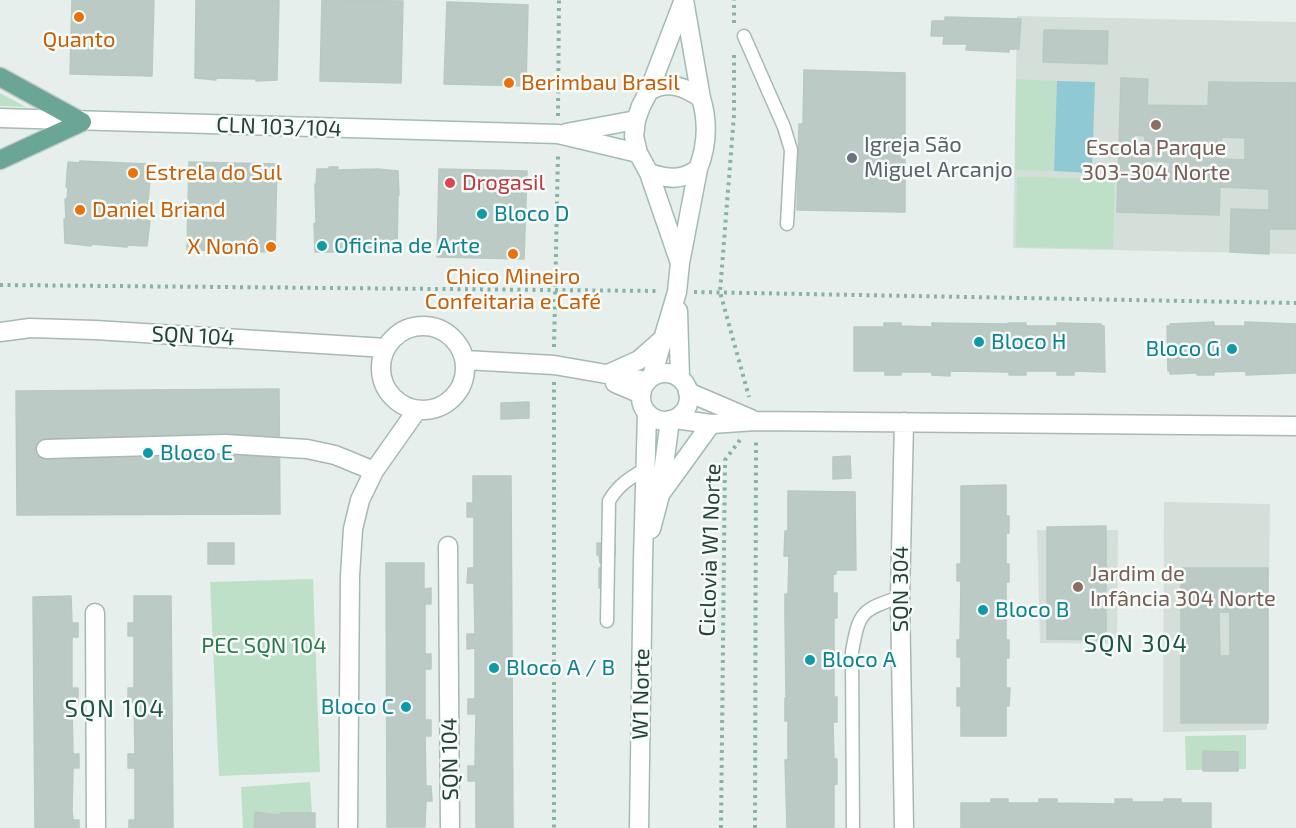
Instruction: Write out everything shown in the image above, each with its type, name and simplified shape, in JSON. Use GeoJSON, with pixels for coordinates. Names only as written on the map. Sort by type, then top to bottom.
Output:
{"type":"FeatureCollection","features":[{"type":"Feature","properties":{"kind":"main road"},"geometry":{"type":"LineString","coordinates":[[0,77],[82,122]]}},
{"type":"Feature","properties":{"kind":"main road"},"geometry":{"type":"LineString","coordinates":[[0,160],[82,122]]}},
{"type":"Feature","properties":{"kind":"street"},"geometry":{"type":"LineString","coordinates":[[680,263],[649,173],[638,153],[634,136],[640,106],[649,91],[684,0]]}},
{"type":"Feature","properties":{"kind":"street"},"geometry":{"type":"LineString","coordinates":[[684,0],[706,122],[702,158],[680,263],[677,292],[665,337],[641,401],[647,413],[659,420],[711,424],[756,421],[1296,426]]}},
{"type":"Feature","properties":{"kind":"street"},"geometry":{"type":"LineString","coordinates":[[649,91],[659,85],[668,85],[690,90],[700,98]]}},
{"type":"Feature","properties":{"kind":"street","name":"CLN 103/104"},"geometry":{"type":"LineString","coordinates":[[0,118],[558,134],[636,120]]}},
{"type":"Feature","properties":{"kind":"street","name":"CLN 103/104"},"geometry":{"type":"LineString","coordinates":[[558,134],[638,153]]}},
{"type":"Feature","properties":{"kind":"street"},"geometry":{"type":"LineString","coordinates":[[649,173],[670,179],[681,178],[698,169]]}},
{"type":"Feature","properties":{"kind":"street"},"geometry":{"type":"LineString","coordinates":[[672,420],[686,408],[677,292]]}},
{"type":"Feature","properties":{"kind":"street"},"geometry":{"type":"LineString","coordinates":[[419,327],[432,327],[445,332],[455,341],[465,360],[465,378],[460,390],[442,407],[429,410],[417,410],[404,406],[393,398],[381,374],[386,348],[394,338],[406,330],[419,327]]}},
{"type":"Feature","properties":{"kind":"street","name":"SQN 104"},"geometry":{"type":"LineString","coordinates":[[0,332],[30,328],[95,330],[386,348]]}},
{"type":"Feature","properties":{"kind":"street"},"geometry":{"type":"LineString","coordinates":[[608,374],[639,360],[665,337]]}},
{"type":"Feature","properties":{"kind":"street"},"geometry":{"type":"LineString","coordinates":[[465,360],[554,365],[608,374],[647,384]]}},
{"type":"Feature","properties":{"kind":"street"},"geometry":{"type":"LineString","coordinates":[[585,370],[647,384],[667,373],[684,385],[756,421]]}},
{"type":"Feature","properties":{"kind":"street"},"geometry":{"type":"LineString","coordinates":[[348,828],[350,576],[353,529],[360,500],[374,471],[417,410]]}},
{"type":"Feature","properties":{"kind":"street","name":"W1 Norte"},"geometry":{"type":"LineString","coordinates":[[639,828],[647,413]]}},
{"type":"Feature","properties":{"kind":"street","name":"W1 Norte"},"geometry":{"type":"LineString","coordinates":[[643,560],[660,495],[672,420]]}},
{"type":"Feature","properties":{"kind":"street","name":"SQN 304"},"geometry":{"type":"LineString","coordinates":[[903,422],[900,597],[904,828]]}},
{"type":"Feature","properties":{"kind":"street"},"geometry":{"type":"LineString","coordinates":[[660,495],[711,424]]}},
{"type":"Feature","properties":{"kind":"street"},"geometry":{"type":"LineString","coordinates":[[46,449],[225,444],[307,449],[335,455],[374,471]]}},
{"type":"Feature","properties":{"kind":"street","name":"SQN 104"},"geometry":{"type":"LineString","coordinates":[[448,546],[450,828]]}},
{"type":"Feature","properties":{"kind":"street"},"geometry":{"type":"LineString","coordinates":[[95,613],[96,828]]}},
{"type":"Feature","properties":{"kind":"lane"},"geometry":{"type":"LineString","coordinates":[[744,36],[784,127],[791,150],[787,224]]}},
{"type":"Feature","properties":{"kind":"lane"},"geometry":{"type":"LineString","coordinates":[[607,621],[609,501],[623,483],[645,469]]}},
{"type":"Feature","properties":{"kind":"lane"},"geometry":{"type":"LineString","coordinates":[[853,828],[852,652],[855,631],[861,617],[871,607],[900,597]]}},
{"type":"Feature","properties":{"kind":"path"},"geometry":{"type":"LineString","coordinates":[[554,828],[554,365],[559,0]]}},
{"type":"Feature","properties":{"kind":"path"},"geometry":{"type":"LineString","coordinates":[[734,0],[734,24]]}},
{"type":"Feature","properties":{"kind":"path"},"geometry":{"type":"LineString","coordinates":[[734,47],[734,115],[720,292],[756,421],[755,828]]}},
{"type":"Feature","properties":{"kind":"path"},"geometry":{"type":"LineString","coordinates":[[0,285],[720,292],[1296,303]]}},
{"type":"Feature","properties":{"kind":"path","name":"Ciclovia W1 Norte"},"geometry":{"type":"LineString","coordinates":[[721,828],[725,460],[756,421]]}},
{"type":"Feature","properties":{"kind":"shaded area","name":"Escola Parque 303-304 Norte"},"geometry":{"type":"Polygon","coordinates":[[[1017,16],[1296,22],[1296,254],[1013,248],[1017,16]]]}},
{"type":"Feature","properties":{"kind":"shaded area"},"geometry":{"type":"Polygon","coordinates":[[[1164,502],[1270,504],[1267,730],[1163,732],[1164,502]]]}},
{"type":"Feature","properties":{"kind":"shaded area","name":"Jardim de Infância 304 Norte"},"geometry":{"type":"Polygon","coordinates":[[[1037,530],[1118,530],[1117,644],[1040,643],[1037,530]]]}},
{"type":"Feature","properties":{"kind":"green space"},"geometry":{"type":"Polygon","coordinates":[[[1016,79],[1057,81],[1054,171],[1015,170],[1016,79]]]}},
{"type":"Feature","properties":{"kind":"green space"},"geometry":{"type":"Polygon","coordinates":[[[0,93],[26,107],[0,106],[0,93]]]}},
{"type":"Feature","properties":{"kind":"green space"},"geometry":{"type":"Polygon","coordinates":[[[1017,177],[1115,178],[1113,249],[1016,247],[1017,177]]]}},
{"type":"Feature","properties":{"kind":"green space","name":"PEC SQN 104"},"geometry":{"type":"Polygon","coordinates":[[[313,579],[320,772],[219,776],[210,582],[313,579]]]}},
{"type":"Feature","properties":{"kind":"green space"},"geometry":{"type":"Polygon","coordinates":[[[1246,735],[1246,769],[1186,770],[1185,736],[1246,735]]]}},
{"type":"Feature","properties":{"kind":"green space"},"geometry":{"type":"Polygon","coordinates":[[[310,782],[313,828],[243,828],[241,787],[310,782]]]}},
{"type":"Feature","properties":{"kind":"water"},"geometry":{"type":"Polygon","coordinates":[[[1057,81],[1095,82],[1092,173],[1054,171],[1057,81]]]}},
{"type":"Feature","properties":{"kind":"building"},"geometry":{"type":"Polygon","coordinates":[[[72,0],[154,0],[152,76],[70,74],[72,0]]]}},
{"type":"Feature","properties":{"kind":"building"},"geometry":{"type":"Polygon","coordinates":[[[196,0],[279,0],[277,80],[195,78],[196,0]]]}},
{"type":"Feature","properties":{"kind":"building"},"geometry":{"type":"Polygon","coordinates":[[[322,0],[403,1],[401,83],[320,81],[322,0]]]}},
{"type":"Feature","properties":{"kind":"building"},"geometry":{"type":"Polygon","coordinates":[[[447,2],[528,5],[526,86],[444,84],[447,2]]]}},
{"type":"Feature","properties":{"kind":"building"},"geometry":{"type":"Polygon","coordinates":[[[945,17],[1021,19],[1019,49],[1009,49],[1009,52],[966,50],[967,44],[943,44],[944,36],[931,36],[932,21],[945,21],[945,17]]]}},
{"type":"Feature","properties":{"kind":"building"},"geometry":{"type":"Polygon","coordinates":[[[1044,30],[1108,31],[1107,64],[1043,62],[1044,30]]]}},
{"type":"Feature","properties":{"kind":"building","name":"Igreja São Miguel Arcanjo"},"geometry":{"type":"Polygon","coordinates":[[[804,70],[905,73],[905,212],[797,210],[799,124],[803,124],[804,70]]]}},
{"type":"Feature","properties":{"kind":"building"},"geometry":{"type":"Polygon","coordinates":[[[1121,78],[1148,79],[1147,105],[1208,106],[1209,82],[1296,83],[1296,229],[1269,229],[1269,254],[1230,252],[1231,209],[1269,210],[1269,189],[1220,187],[1219,215],[1117,212],[1121,78]],[[1134,135],[1133,156],[1144,156],[1145,136],[1134,135]],[[1222,137],[1221,159],[1245,160],[1245,138],[1222,137]],[[1145,161],[1145,170],[1169,171],[1170,162],[1145,161]]]}},
{"type":"Feature","properties":{"kind":"building"},"geometry":{"type":"Polygon","coordinates":[[[80,161],[149,164],[148,201],[150,201],[150,210],[148,210],[147,221],[150,221],[147,246],[91,244],[91,246],[65,243],[64,219],[66,219],[68,162],[79,163],[80,161]]]}},
{"type":"Feature","properties":{"kind":"building"},"geometry":{"type":"Polygon","coordinates":[[[189,162],[277,164],[275,252],[187,250],[189,162]]]}},
{"type":"Feature","properties":{"kind":"building"},"geometry":{"type":"Polygon","coordinates":[[[329,167],[338,167],[337,170],[398,171],[397,252],[315,252],[317,169],[329,169],[329,167]]]}},
{"type":"Feature","properties":{"kind":"building","name":"Bloco D"},"geometry":{"type":"Polygon","coordinates":[[[439,169],[527,171],[524,259],[437,257],[439,169]]]}},
{"type":"Feature","properties":{"kind":"building","name":"Bloco G"},"geometry":{"type":"Polygon","coordinates":[[[1214,322],[1214,326],[1245,326],[1245,322],[1296,324],[1296,373],[1246,375],[1246,371],[1197,375],[1197,371],[1196,373],[1170,374],[1168,371],[1167,326],[1214,322]]]}},
{"type":"Feature","properties":{"kind":"building","name":"Bloco H"},"geometry":{"type":"Polygon","coordinates":[[[884,323],[932,327],[932,323],[1007,324],[1008,326],[1008,323],[1026,323],[1026,326],[1057,326],[1057,323],[1101,324],[1104,326],[1105,372],[1074,371],[1074,375],[1057,375],[1057,371],[1026,371],[1026,375],[1009,375],[1009,372],[950,371],[950,376],[932,375],[932,372],[901,372],[901,375],[885,375],[885,371],[854,371],[854,327],[884,327],[884,323]]]}},
{"type":"Feature","properties":{"kind":"building","name":"Bloco E"},"geometry":{"type":"Polygon","coordinates":[[[279,389],[280,514],[17,515],[16,391],[279,389]]]}},
{"type":"Feature","properties":{"kind":"building"},"geometry":{"type":"Polygon","coordinates":[[[529,402],[529,418],[501,419],[501,403],[529,402]]]}},
{"type":"Feature","properties":{"kind":"building"},"geometry":{"type":"Polygon","coordinates":[[[850,456],[851,478],[833,479],[833,457],[850,456]]]}},
{"type":"Feature","properties":{"kind":"building","name":"Bloco A / B"},"geometry":{"type":"Polygon","coordinates":[[[473,476],[511,476],[513,828],[476,828],[476,781],[468,781],[468,766],[475,766],[476,714],[468,714],[468,699],[475,699],[475,648],[467,649],[467,634],[475,634],[474,583],[467,583],[468,568],[474,568],[474,517],[467,517],[467,503],[473,503],[473,476]]]}},
{"type":"Feature","properties":{"kind":"building","name":"Bloco B"},"geometry":{"type":"Polygon","coordinates":[[[1006,485],[1006,516],[1009,516],[1009,533],[1006,533],[1006,564],[1009,564],[1009,582],[1006,582],[1006,640],[1009,640],[1009,658],[1006,658],[1006,688],[1010,688],[1009,706],[1006,706],[1006,736],[961,736],[961,706],[957,706],[957,688],[961,688],[961,657],[957,657],[957,640],[960,640],[961,581],[957,581],[957,564],[961,564],[961,486],[1006,485]]]}},
{"type":"Feature","properties":{"kind":"building","name":"Bloco A"},"geometry":{"type":"Polygon","coordinates":[[[788,491],[855,492],[856,570],[836,570],[836,574],[833,574],[833,593],[837,593],[837,618],[834,618],[834,697],[837,697],[837,722],[833,722],[837,784],[834,784],[834,828],[787,828],[785,760],[788,760],[788,721],[785,721],[785,698],[789,697],[786,696],[785,594],[788,594],[789,556],[784,556],[785,531],[788,531],[788,491]]]}},
{"type":"Feature","properties":{"kind":"building","name":"Jardim de Infância 304 Norte"},"geometry":{"type":"Polygon","coordinates":[[[1106,526],[1106,640],[1047,639],[1047,527],[1106,526]]]}},
{"type":"Feature","properties":{"kind":"building"},"geometry":{"type":"Polygon","coordinates":[[[208,543],[234,543],[234,564],[208,564],[208,543]]]}},
{"type":"Feature","properties":{"kind":"building"},"geometry":{"type":"Polygon","coordinates":[[[597,543],[615,544],[615,555],[612,555],[612,588],[599,588],[599,568],[604,568],[604,563],[600,563],[599,555],[597,555],[597,543]]]}},
{"type":"Feature","properties":{"kind":"building","name":"Bloco C"},"geometry":{"type":"Polygon","coordinates":[[[386,563],[424,563],[424,589],[431,588],[431,604],[425,604],[425,654],[431,654],[431,669],[425,669],[425,720],[431,720],[431,736],[425,736],[426,786],[431,786],[432,801],[426,801],[425,827],[387,827],[386,563]]]}},
{"type":"Feature","properties":{"kind":"building"},"geometry":{"type":"Polygon","coordinates":[[[1181,568],[1268,568],[1268,723],[1181,723],[1181,568]],[[1219,612],[1220,656],[1230,656],[1230,612],[1219,612]]]}},
{"type":"Feature","properties":{"kind":"building"},"geometry":{"type":"Polygon","coordinates":[[[71,596],[72,623],[78,623],[78,637],[72,637],[72,688],[78,688],[78,703],[72,703],[73,754],[79,754],[79,768],[73,768],[72,810],[73,820],[79,820],[79,828],[35,828],[33,597],[71,596]]]}},
{"type":"Feature","properties":{"kind":"building"},"geometry":{"type":"Polygon","coordinates":[[[134,596],[171,596],[173,828],[129,828],[129,820],[135,820],[135,768],[128,768],[128,754],[135,754],[134,702],[128,702],[128,688],[134,688],[134,636],[128,636],[128,623],[134,623],[134,596]]]}},
{"type":"Feature","properties":{"kind":"building"},"geometry":{"type":"Polygon","coordinates":[[[1203,751],[1238,752],[1238,771],[1203,771],[1203,751]]]}},
{"type":"Feature","properties":{"kind":"building"},"geometry":{"type":"Polygon","coordinates":[[[991,799],[1008,799],[1008,803],[1039,803],[1039,799],[1057,799],[1057,803],[1115,804],[1115,799],[1132,799],[1132,802],[1164,802],[1164,799],[1181,799],[1181,803],[1211,803],[1211,828],[961,828],[961,803],[991,803],[991,799]]]}},
{"type":"Feature","properties":{"kind":"building"},"geometry":{"type":"Polygon","coordinates":[[[255,812],[279,815],[281,813],[315,813],[315,828],[254,828],[255,812]]]}},
{"type":"Feature","properties":{"kind":"place","name":"Quanto"},"geometry":{"type":"Point","coordinates":[79,17]}},
{"type":"Feature","properties":{"kind":"place","name":"Berimbau Brasil"},"geometry":{"type":"Point","coordinates":[509,83]}},
{"type":"Feature","properties":{"kind":"place","name":"Escola Parque 303-304 Norte"},"geometry":{"type":"Point","coordinates":[1156,125]}},
{"type":"Feature","properties":{"kind":"place","name":"Igreja São Miguel Arcanjo"},"geometry":{"type":"Point","coordinates":[852,158]}},
{"type":"Feature","properties":{"kind":"place","name":"Estrela do Sul"},"geometry":{"type":"Point","coordinates":[133,173]}},
{"type":"Feature","properties":{"kind":"place","name":"Drogasil"},"geometry":{"type":"Point","coordinates":[450,183]}},
{"type":"Feature","properties":{"kind":"place","name":"Daniel Briand"},"geometry":{"type":"Point","coordinates":[80,210]}},
{"type":"Feature","properties":{"kind":"place","name":"Bloco D"},"geometry":{"type":"Point","coordinates":[482,214]}},
{"type":"Feature","properties":{"kind":"place","name":"Oficina de Arte"},"geometry":{"type":"Point","coordinates":[322,246]}},
{"type":"Feature","properties":{"kind":"place","name":"X Nonô"},"geometry":{"type":"Point","coordinates":[271,247]}},
{"type":"Feature","properties":{"kind":"place","name":"Chico Mineiro Confeitaria e Café"},"geometry":{"type":"Point","coordinates":[513,254]}},
{"type":"Feature","properties":{"kind":"place","name":"Bloco H"},"geometry":{"type":"Point","coordinates":[979,342]}},
{"type":"Feature","properties":{"kind":"place","name":"Bloco G"},"geometry":{"type":"Point","coordinates":[1232,349]}},
{"type":"Feature","properties":{"kind":"place","name":"Bloco E"},"geometry":{"type":"Point","coordinates":[148,453]}},
{"type":"Feature","properties":{"kind":"place","name":"Jardim de Infância 304 Norte"},"geometry":{"type":"Point","coordinates":[1078,587]}},
{"type":"Feature","properties":{"kind":"place","name":"Bloco B"},"geometry":{"type":"Point","coordinates":[983,610]}},
{"type":"Feature","properties":{"kind":"place","name":"Bloco A"},"geometry":{"type":"Point","coordinates":[810,660]}},
{"type":"Feature","properties":{"kind":"place","name":"Bloco A / B"},"geometry":{"type":"Point","coordinates":[494,668]}},
{"type":"Feature","properties":{"kind":"place","name":"Bloco C"},"geometry":{"type":"Point","coordinates":[406,707]}},
{"type":"Feature","properties":{"kind":"district","name":"SQN 304"},"geometry":{"type":"Point","coordinates":[1136,644]}},
{"type":"Feature","properties":{"kind":"district","name":"SQN 104"},"geometry":{"type":"Point","coordinates":[115,709]}}]}
